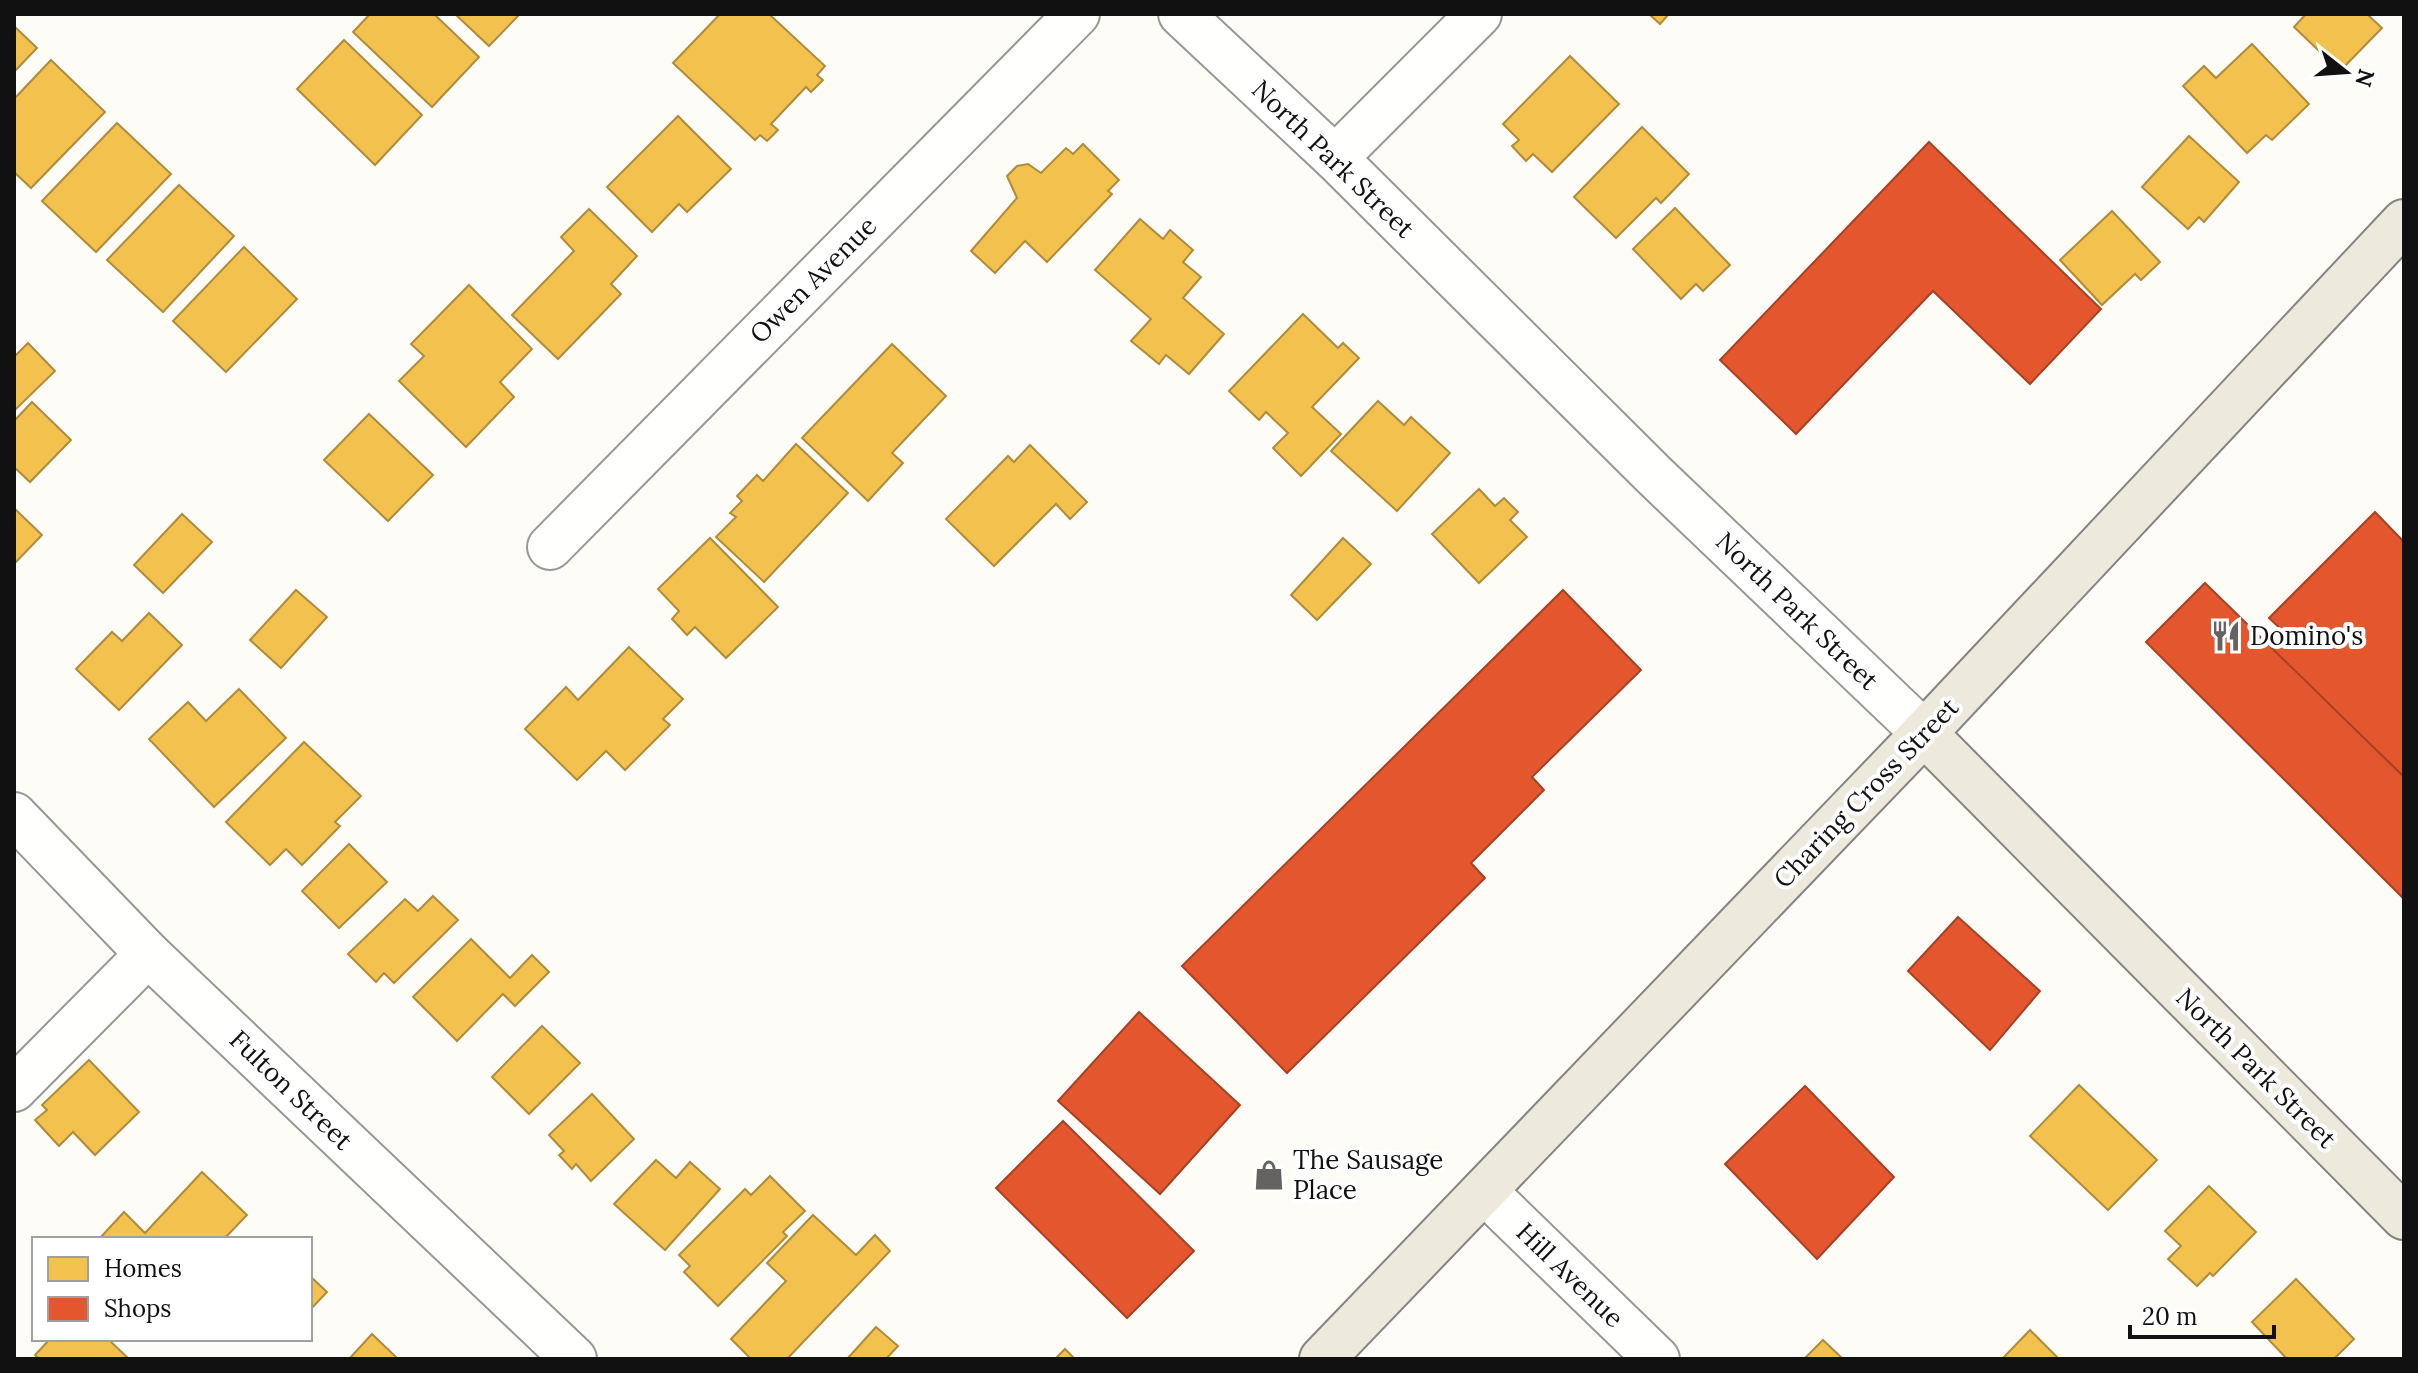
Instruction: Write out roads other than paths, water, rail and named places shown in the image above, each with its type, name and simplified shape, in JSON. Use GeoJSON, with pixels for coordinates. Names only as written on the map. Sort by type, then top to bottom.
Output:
{"type":"FeatureCollection","features":[{"type":"Feature","properties":{"kind":"main road","name":"Charing Cross Street"},"geometry":{"type":"LineString","coordinates":[[1322,1359],[1924,733],[2404,222]]}},
{"type":"Feature","properties":{"kind":"main road","name":"North Park Street"},"geometry":{"type":"LineString","coordinates":[[1924,733],[2404,1217]]}},
{"type":"Feature","properties":{"kind":"street","name":"Owen Avenue"},"geometry":{"type":"LineString","coordinates":[[550,547],[1077,14]]}},
{"type":"Feature","properties":{"kind":"street","name":"North Park Street"},"geometry":{"type":"LineString","coordinates":[[1181,14],[1335,158],[1655,476],[1924,733]]}},
{"type":"Feature","properties":{"kind":"street"},"geometry":{"type":"LineString","coordinates":[[1335,158],[1479,14]]}},
{"type":"Feature","properties":{"kind":"street","name":"Fulton Street"},"geometry":{"type":"LineString","coordinates":[[14,815],[148,954],[574,1359]]}},
{"type":"Feature","properties":{"kind":"street"},"geometry":{"type":"LineString","coordinates":[[14,1089],[148,954]]}},
{"type":"Feature","properties":{"kind":"street","name":"Hill Avenue"},"geometry":{"type":"LineString","coordinates":[[1484,1191],[1657,1359]]}},
{"type":"Feature","properties":{"kind":"place","name":"Domino's"},"geometry":{"type":"Point","coordinates":[2226,636]}},
{"type":"Feature","properties":{"kind":"place","name":"The Sausage Place"},"geometry":{"type":"Point","coordinates":[1269,1175]}}]}
